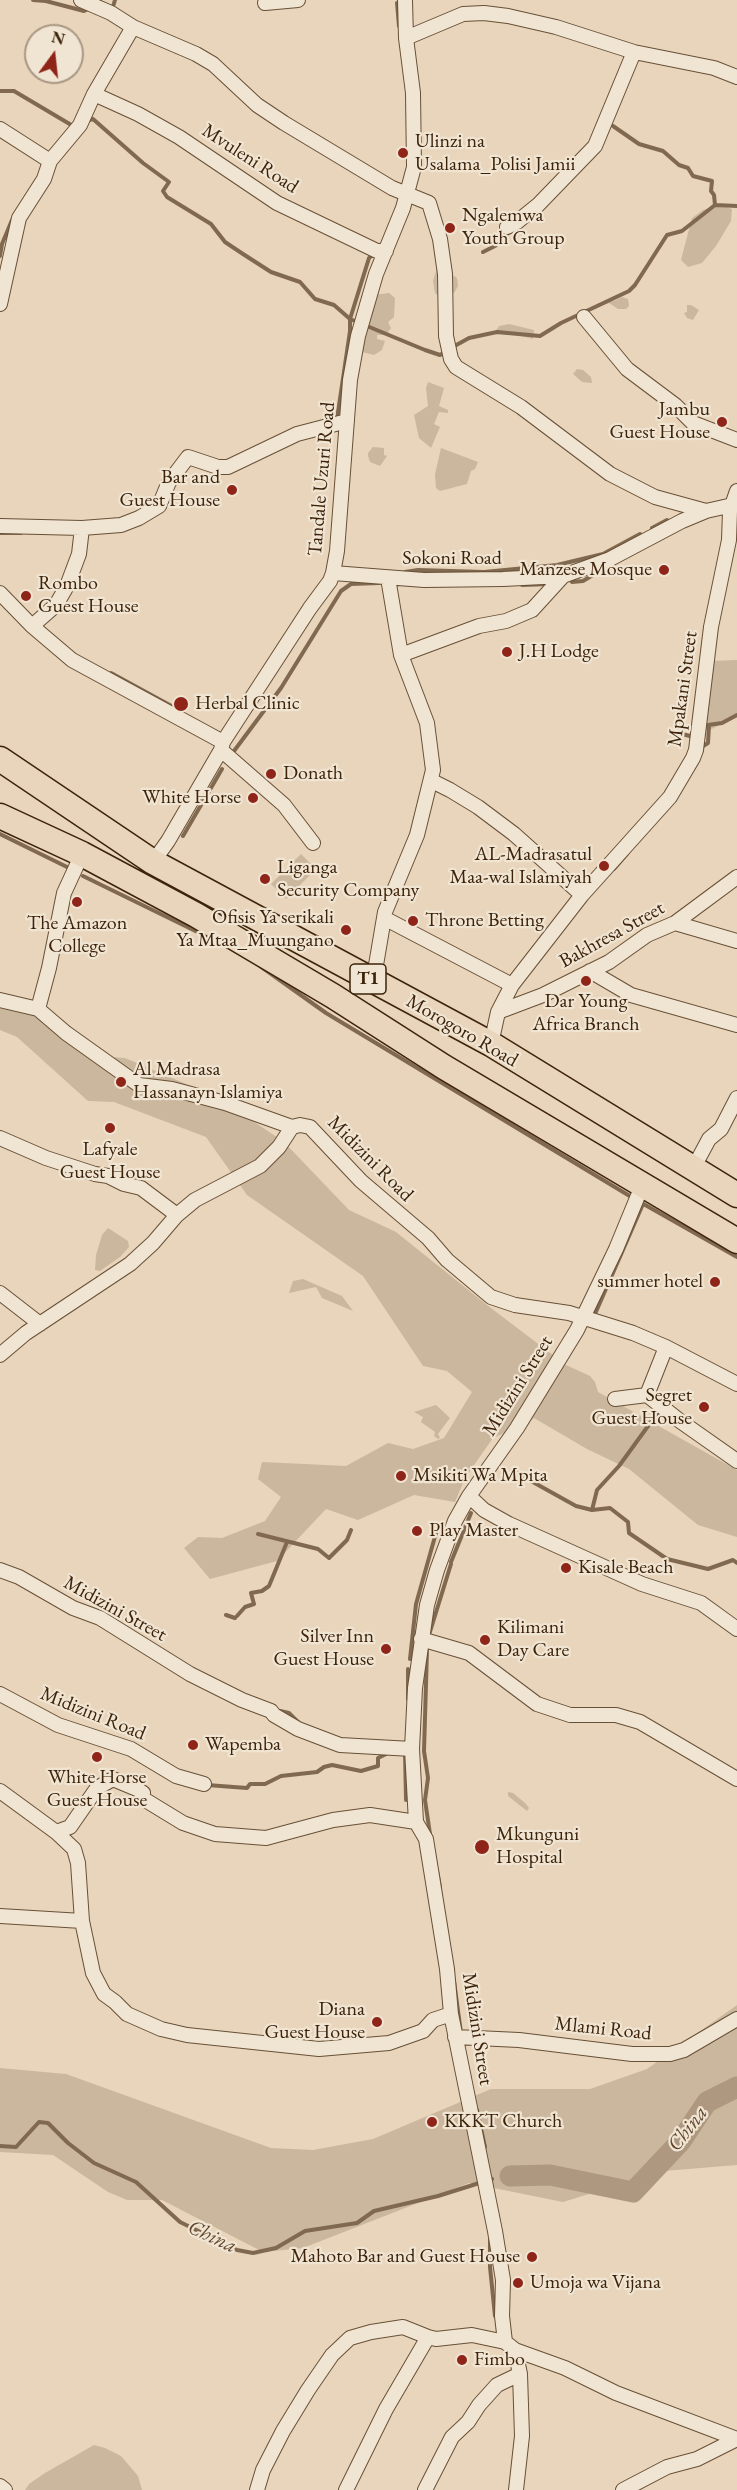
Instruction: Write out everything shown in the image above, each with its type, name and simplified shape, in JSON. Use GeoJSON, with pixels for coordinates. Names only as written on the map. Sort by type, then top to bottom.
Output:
{"type":"FeatureCollection","features":[{"type":"Feature","properties":{"kind":"highway","name":"Morogoro Road"},"geometry":{"type":"LineString","coordinates":[[0,759],[153,862],[491,1044],[510,1058],[737,1195]]}},
{"type":"Feature","properties":{"kind":"highway","name":"Morogoro Road"},"geometry":{"type":"LineString","coordinates":[[0,816],[82,854],[178,905],[284,966],[444,1066],[737,1241]]}},
{"type":"Feature","properties":{"kind":"street"},"geometry":{"type":"LineString","coordinates":[[81,0],[111,13],[133,27],[196,54],[213,64],[257,105],[284,123],[406,194],[426,201],[433,209],[441,239],[445,274],[447,345],[456,367],[520,407],[610,474],[655,497],[706,511]]}},
{"type":"Feature","properties":{"kind":"street"},"geometry":{"type":"LineString","coordinates":[[265,3],[298,0]]}},
{"type":"Feature","properties":{"kind":"street","name":"Tandale Uzuri Road"},"geometry":{"type":"LineString","coordinates":[[153,862],[168,841],[222,746],[333,573],[337,551],[347,421],[358,336],[364,312],[414,167],[413,93],[406,38],[405,0]]}},
{"type":"Feature","properties":{"kind":"street"},"geometry":{"type":"LineString","coordinates":[[406,38],[463,14],[484,13],[531,20],[634,52],[714,68],[737,77]]}},
{"type":"Feature","properties":{"kind":"street"},"geometry":{"type":"LineString","coordinates":[[0,304],[19,218],[44,179],[50,161],[80,125],[94,94],[133,27]]}},
{"type":"Feature","properties":{"kind":"street"},"geometry":{"type":"LineString","coordinates":[[507,227],[538,205],[595,146],[615,103],[634,52]]}},
{"type":"Feature","properties":{"kind":"street","name":"Mvuleni Road"},"geometry":{"type":"LineString","coordinates":[[94,94],[138,114],[179,137],[277,203],[377,251],[386,251]]}},
{"type":"Feature","properties":{"kind":"street"},"geometry":{"type":"LineString","coordinates":[[0,129],[50,161]]}},
{"type":"Feature","properties":{"kind":"street"},"geometry":{"type":"LineString","coordinates":[[584,317],[627,369],[675,405],[693,423],[737,440]]}},
{"type":"Feature","properties":{"kind":"street"},"geometry":{"type":"LineString","coordinates":[[0,526],[81,528],[121,525],[159,506],[169,482],[188,457],[218,467],[228,467],[297,434],[347,421]]}},
{"type":"Feature","properties":{"kind":"street","name":"Sokoni Road"},"geometry":{"type":"LineString","coordinates":[[333,573],[388,578],[503,579],[563,576],[610,559],[682,521],[736,500]]}},
{"type":"Feature","properties":{"kind":"street","name":"Mpakani Street"},"geometry":{"type":"LineString","coordinates":[[491,1044],[498,1012],[512,985],[582,895],[670,796],[687,771],[696,750],[711,627],[730,575],[730,511],[736,500]]}},
{"type":"Feature","properties":{"kind":"street"},"geometry":{"type":"LineString","coordinates":[[32,626],[56,605],[68,586],[79,554],[81,528]]}},
{"type":"Feature","properties":{"kind":"street"},"geometry":{"type":"LineString","coordinates":[[401,655],[479,626],[506,621],[532,610],[563,576]]}},
{"type":"Feature","properties":{"kind":"street"},"geometry":{"type":"LineString","coordinates":[[371,981],[384,918],[417,835],[432,781],[432,753],[427,723],[401,655],[388,578]]}},
{"type":"Feature","properties":{"kind":"street"},"geometry":{"type":"LineString","coordinates":[[0,593],[32,626],[72,660],[222,746],[284,805],[313,843]]}},
{"type":"Feature","properties":{"kind":"street"},"geometry":{"type":"LineString","coordinates":[[432,781],[478,807],[514,834],[582,895]]}},
{"type":"Feature","properties":{"kind":"street"},"geometry":{"type":"LineString","coordinates":[[0,1000],[38,1009],[64,893],[82,854]]}},
{"type":"Feature","properties":{"kind":"street","name":"Bakhresa Street"},"geometry":{"type":"LineString","coordinates":[[498,1012],[543,995],[609,962],[647,935],[675,923],[737,877]]}},
{"type":"Feature","properties":{"kind":"street"},"geometry":{"type":"LineString","coordinates":[[384,918],[512,985]]}},
{"type":"Feature","properties":{"kind":"street"},"geometry":{"type":"LineString","coordinates":[[675,923],[737,941]]}},
{"type":"Feature","properties":{"kind":"street"},"geometry":{"type":"LineString","coordinates":[[590,971],[631,996],[737,1025]]}},
{"type":"Feature","properties":{"kind":"street","name":"Midizini Road"},"geometry":{"type":"LineString","coordinates":[[38,1009],[66,1033],[139,1085],[172,1089],[225,1103],[292,1127],[300,1125],[310,1127],[361,1181],[428,1238],[447,1260],[483,1292],[497,1300],[583,1317],[666,1347],[737,1384]]}},
{"type":"Feature","properties":{"kind":"street"},"geometry":{"type":"LineString","coordinates":[[694,1167],[709,1139],[721,1129],[737,1098]]}},
{"type":"Feature","properties":{"kind":"street"},"geometry":{"type":"LineString","coordinates":[[0,1354],[40,1324],[130,1264],[153,1243],[177,1215],[210,1191],[260,1166],[279,1147],[292,1127]]}},
{"type":"Feature","properties":{"kind":"street"},"geometry":{"type":"LineString","coordinates":[[0,1138],[46,1158],[141,1188],[177,1215]]}},
{"type":"Feature","properties":{"kind":"street","name":"Midizini Street"},"geometry":{"type":"LineString","coordinates":[[516,2490],[522,2417],[520,2374],[510,2346],[500,2259],[482,2161],[455,2037],[447,1969],[426,1839],[416,1822],[412,1749],[420,1640],[437,1570],[455,1521],[517,1428],[583,1317],[616,1249],[642,1186]]}},
{"type":"Feature","properties":{"kind":"street"},"geometry":{"type":"LineString","coordinates":[[0,1293],[40,1324]]}},
{"type":"Feature","properties":{"kind":"street"},"geometry":{"type":"LineString","coordinates":[[647,1395],[666,1347]]}},
{"type":"Feature","properties":{"kind":"street"},"geometry":{"type":"LineString","coordinates":[[615,1399],[647,1395],[737,1461]]}},
{"type":"Feature","properties":{"kind":"street"},"geometry":{"type":"LineString","coordinates":[[470,1496],[484,1510],[509,1524],[642,1584],[701,1603],[737,1629]]}},
{"type":"Feature","properties":{"kind":"street","name":"Midizini Street"},"geometry":{"type":"LineString","coordinates":[[0,1570],[73,1608],[100,1618],[184,1671],[242,1700],[272,1711],[298,1729],[340,1745],[412,1749]]}},
{"type":"Feature","properties":{"kind":"street"},"geometry":{"type":"LineString","coordinates":[[420,1640],[469,1653],[537,1704],[570,1715],[616,1715],[640,1722],[694,1756],[729,1772],[737,1779]]}},
{"type":"Feature","properties":{"kind":"street","name":"Midizini Road"},"geometry":{"type":"LineString","coordinates":[[0,1694],[58,1725],[131,1749],[167,1772],[204,1784]]}},
{"type":"Feature","properties":{"kind":"street"},"geometry":{"type":"LineString","coordinates":[[56,1832],[70,1827],[97,1788],[113,1779],[137,1788],[143,1793],[142,1798],[183,1823],[215,1834],[266,1838],[333,1820],[370,1815],[416,1822]]}},
{"type":"Feature","properties":{"kind":"street"},"geometry":{"type":"LineString","coordinates":[[0,1791],[56,1832],[69,1844],[76,1855],[82,1921],[93,1973],[104,1994],[115,2001],[127,2014],[161,2029],[186,2034],[319,2049],[389,2043],[423,2031],[433,2020],[451,2014]]}},
{"type":"Feature","properties":{"kind":"street"},"geometry":{"type":"LineString","coordinates":[[0,1916],[82,1921]]}},
{"type":"Feature","properties":{"kind":"street","name":"Mlami Road"},"geometry":{"type":"LineString","coordinates":[[455,2037],[529,2041],[632,2054],[670,2054],[684,2050],[737,2019]]}},
{"type":"Feature","properties":{"kind":"street"},"geometry":{"type":"LineString","coordinates":[[257,2490],[263,2470],[283,2431],[332,2355],[350,2338],[370,2332],[403,2327],[436,2339],[472,2335],[510,2346],[565,2368],[616,2393],[737,2439]]}},
{"type":"Feature","properties":{"kind":"street"},"geometry":{"type":"LineString","coordinates":[[346,2490],[386,2409],[428,2337]]}},
{"type":"Feature","properties":{"kind":"street"},"geometry":{"type":"LineString","coordinates":[[425,2490],[452,2437],[468,2422],[479,2405],[497,2385],[520,2374]]}},
{"type":"Feature","properties":{"kind":"street"},"geometry":{"type":"LineString","coordinates":[[623,2490],[667,2467],[697,2459],[737,2439]]}},
{"type":"Feature","properties":{"kind":"street"},"geometry":{"type":"LineString","coordinates":[[651,2476],[651,2490]]}},
{"type":"Feature","properties":{"kind":"street"},"geometry":{"type":"LineString","coordinates":[[0,2486],[6,2490]]}},
{"type":"Feature","properties":{"kind":"shaded area"},"geometry":{"type":"Polygon","coordinates":[[[720,205],[732,209],[731,221],[716,246],[702,263],[688,267],[681,260],[692,218],[703,210],[720,205]]]}},
{"type":"Feature","properties":{"kind":"shaded area"},"geometry":{"type":"Polygon","coordinates":[[[437,268],[457,278],[458,286],[454,293],[442,298],[435,293],[433,281],[437,268]]]}},
{"type":"Feature","properties":{"kind":"shaded area"},"geometry":{"type":"Polygon","coordinates":[[[389,293],[395,298],[394,317],[388,322],[391,328],[386,335],[377,335],[377,339],[385,341],[382,350],[374,355],[362,352],[360,341],[366,334],[367,296],[389,293]]]}},
{"type":"Feature","properties":{"kind":"shaded area"},"geometry":{"type":"Polygon","coordinates":[[[622,297],[628,299],[629,306],[626,309],[618,309],[609,303],[598,307],[605,301],[614,301],[622,297]]]}},
{"type":"Feature","properties":{"kind":"shaded area"},"geometry":{"type":"Polygon","coordinates":[[[687,305],[699,310],[693,320],[687,318],[684,313],[687,312],[687,305]]]}},
{"type":"Feature","properties":{"kind":"shaded area"},"geometry":{"type":"Polygon","coordinates":[[[509,324],[534,330],[533,339],[517,335],[494,334],[499,326],[509,324]]]}},
{"type":"Feature","properties":{"kind":"shaded area"},"geometry":{"type":"Polygon","coordinates":[[[577,369],[583,370],[591,377],[592,383],[582,382],[573,374],[577,369]]]}},
{"type":"Feature","properties":{"kind":"shaded area"},"geometry":{"type":"Polygon","coordinates":[[[428,382],[444,388],[439,406],[448,410],[448,413],[439,412],[434,424],[440,427],[431,448],[419,438],[414,415],[428,406],[426,388],[428,382]]]}},
{"type":"Feature","properties":{"kind":"shaded area"},"geometry":{"type":"Polygon","coordinates":[[[373,447],[384,448],[384,455],[387,456],[380,466],[370,462],[368,453],[373,447]]]}},
{"type":"Feature","properties":{"kind":"shaded area"},"geometry":{"type":"Polygon","coordinates":[[[441,448],[478,462],[475,469],[471,471],[467,484],[440,491],[436,488],[435,474],[441,448]]]}},
{"type":"Feature","properties":{"kind":"shaded area"},"geometry":{"type":"Polygon","coordinates":[[[737,660],[737,717],[705,732],[709,661],[737,660]]]}},
{"type":"Feature","properties":{"kind":"shaded area"},"geometry":{"type":"Polygon","coordinates":[[[301,854],[316,869],[286,899],[271,884],[301,854]]]}},
{"type":"Feature","properties":{"kind":"shaded area"},"geometry":{"type":"Polygon","coordinates":[[[0,998],[29,1009],[101,1056],[125,1058],[219,1098],[284,1142],[349,1210],[396,1232],[566,1365],[590,1376],[598,1392],[737,1470],[737,1537],[698,1525],[629,1469],[587,1449],[534,1418],[528,1423],[493,1438],[465,1478],[455,1502],[414,1495],[358,1520],[326,1509],[277,1561],[210,1579],[184,1548],[198,1537],[222,1538],[265,1521],[281,1497],[258,1479],[262,1462],[346,1466],[388,1443],[413,1449],[444,1438],[472,1392],[447,1371],[423,1366],[363,1276],[247,1195],[206,1137],[114,1102],[88,1101],[17,1037],[0,1030],[0,998]]]}},
{"type":"Feature","properties":{"kind":"shaded area"},"geometry":{"type":"Polygon","coordinates":[[[108,1228],[128,1241],[129,1247],[120,1257],[100,1271],[95,1270],[96,1255],[102,1235],[108,1228]]]}},
{"type":"Feature","properties":{"kind":"shaded area"},"geometry":{"type":"Polygon","coordinates":[[[303,1279],[342,1296],[353,1311],[322,1298],[316,1287],[289,1293],[293,1281],[303,1279]]]}},
{"type":"Feature","properties":{"kind":"shaded area"},"geometry":{"type":"Polygon","coordinates":[[[436,1405],[450,1418],[438,1434],[440,1438],[438,1439],[434,1436],[435,1432],[421,1422],[423,1417],[414,1412],[436,1405]]]}},
{"type":"Feature","properties":{"kind":"shaded area"},"geometry":{"type":"Polygon","coordinates":[[[508,1792],[513,1793],[525,1803],[529,1808],[527,1811],[508,1796],[508,1792]]]}},
{"type":"Feature","properties":{"kind":"shaded area"},"geometry":{"type":"Polygon","coordinates":[[[737,2005],[737,2165],[664,2171],[563,2202],[469,2183],[303,2248],[263,2252],[162,2200],[127,2200],[108,2192],[53,2155],[0,2152],[0,2068],[66,2074],[271,2148],[313,2150],[373,2139],[491,2089],[590,2089],[647,2069],[737,2005]]]}},
{"type":"Feature","properties":{"kind":"shaded area"},"geometry":{"type":"Polygon","coordinates":[[[94,2445],[121,2456],[138,2476],[142,2490],[25,2490],[29,2484],[45,2473],[94,2445]]]}},
{"type":"Feature","properties":{"kind":"waterway"},"geometry":{"type":"LineString","coordinates":[[33,0],[84,11],[90,8]]}},
{"type":"Feature","properties":{"kind":"waterway"},"geometry":{"type":"LineString","coordinates":[[112,10],[115,0]]}},
{"type":"Feature","properties":{"kind":"waterway"},"geometry":{"type":"LineString","coordinates":[[397,3],[399,26]]}},
{"type":"Feature","properties":{"kind":"waterway"},"geometry":{"type":"LineString","coordinates":[[0,91],[14,91],[73,126]]}},
{"type":"Feature","properties":{"kind":"waterway"},"geometry":{"type":"LineString","coordinates":[[86,121],[93,119],[143,163],[169,182],[163,191],[167,197],[211,224],[225,242],[243,254],[271,272],[300,282],[315,299],[334,305],[350,319],[425,350],[440,355],[445,352]]}},
{"type":"Feature","properties":{"kind":"waterway"},"geometry":{"type":"LineString","coordinates":[[613,126],[639,144],[663,151],[679,165],[688,168],[693,176],[712,181],[711,191],[715,205]]}},
{"type":"Feature","properties":{"kind":"waterway"},"geometry":{"type":"LineString","coordinates":[[451,348],[469,338],[497,332],[540,336],[561,323],[629,291],[667,235],[682,231],[715,205],[737,206]]}},
{"type":"Feature","properties":{"kind":"waterway"},"geometry":{"type":"LineString","coordinates":[[0,256],[2,244],[12,220]]}},
{"type":"Feature","properties":{"kind":"waterway"},"geometry":{"type":"LineString","coordinates":[[483,252],[495,246],[509,232]]}},
{"type":"Feature","properties":{"kind":"waterway"},"geometry":{"type":"LineString","coordinates":[[337,419],[350,319],[369,258],[374,254]]}},
{"type":"Feature","properties":{"kind":"waterway"},"geometry":{"type":"LineString","coordinates":[[652,528],[667,520],[671,521]]}},
{"type":"Feature","properties":{"kind":"waterway"},"geometry":{"type":"LineString","coordinates":[[0,533],[21,533]]}},
{"type":"Feature","properties":{"kind":"waterway"},"geometry":{"type":"LineString","coordinates":[[405,572],[418,570],[484,572],[557,565],[603,554],[640,534]]}},
{"type":"Feature","properties":{"kind":"waterway"},"geometry":{"type":"LineString","coordinates":[[572,582],[583,581],[608,566]]}},
{"type":"Feature","properties":{"kind":"waterway"},"geometry":{"type":"LineString","coordinates":[[234,751],[281,688],[341,591],[351,584],[379,583]]}},
{"type":"Feature","properties":{"kind":"waterway"},"geometry":{"type":"LineString","coordinates":[[522,585],[550,584]]}},
{"type":"Feature","properties":{"kind":"waterway"},"geometry":{"type":"LineString","coordinates":[[111,673],[177,709]]}},
{"type":"Feature","properties":{"kind":"waterway"},"geometry":{"type":"LineString","coordinates":[[708,725],[722,723],[737,715]]}},
{"type":"Feature","properties":{"kind":"waterway"},"geometry":{"type":"LineString","coordinates":[[700,748],[708,743],[709,725]]}},
{"type":"Feature","properties":{"kind":"waterway"},"geometry":{"type":"LineString","coordinates":[[682,734],[690,736],[695,733]]}},
{"type":"Feature","properties":{"kind":"waterway"},"geometry":{"type":"LineString","coordinates":[[183,836],[222,769]]}},
{"type":"Feature","properties":{"kind":"waterway"},"geometry":{"type":"LineString","coordinates":[[0,834],[67,867]]}},
{"type":"Feature","properties":{"kind":"waterway"},"geometry":{"type":"LineString","coordinates":[[614,869],[627,854]]}},
{"type":"Feature","properties":{"kind":"waterway"},"geometry":{"type":"LineString","coordinates":[[83,876],[220,943]]}},
{"type":"Feature","properties":{"kind":"waterway"},"geometry":{"type":"LineString","coordinates":[[260,966],[326,1013],[633,1198]]}},
{"type":"Feature","properties":{"kind":"waterway"},"geometry":{"type":"LineString","coordinates":[[640,1202],[737,1257]]}},
{"type":"Feature","properties":{"kind":"waterway"},"geometry":{"type":"LineString","coordinates":[[595,1314],[643,1204]]}},
{"type":"Feature","properties":{"kind":"waterway"},"geometry":{"type":"LineString","coordinates":[[592,1510],[597,1490],[619,1466],[659,1411]]}},
{"type":"Feature","properties":{"kind":"waterway"},"geometry":{"type":"LineString","coordinates":[[513,1471],[576,1506],[592,1510],[610,1508],[628,1522],[629,1533],[667,1559],[708,1569],[733,1560],[737,1563]]}},
{"type":"Feature","properties":{"kind":"waterway"},"geometry":{"type":"LineString","coordinates":[[451,1562],[471,1513]]}},
{"type":"Feature","properties":{"kind":"waterway"},"geometry":{"type":"LineString","coordinates":[[258,1534],[318,1549],[329,1558],[347,1540],[351,1530]]}},
{"type":"Feature","properties":{"kind":"waterway"},"geometry":{"type":"LineString","coordinates":[[410,1659],[416,1604],[436,1533]]}},
{"type":"Feature","properties":{"kind":"waterway"},"geometry":{"type":"LineString","coordinates":[[237,1616],[245,1607],[254,1604],[251,1593],[262,1591],[269,1586],[287,1542]]}},
{"type":"Feature","properties":{"kind":"waterway"},"geometry":{"type":"LineString","coordinates":[[429,1635],[451,1564]]}},
{"type":"Feature","properties":{"kind":"waterway"},"geometry":{"type":"LineString","coordinates":[[226,1615],[235,1618]]}},
{"type":"Feature","properties":{"kind":"waterway"},"geometry":{"type":"LineString","coordinates":[[427,1651],[424,1751],[428,1778],[425,1800],[430,1834]]}},
{"type":"Feature","properties":{"kind":"waterway"},"geometry":{"type":"LineString","coordinates":[[408,1669],[408,1699]]}},
{"type":"Feature","properties":{"kind":"waterway"},"geometry":{"type":"LineString","coordinates":[[280,1711],[289,1713],[298,1722]]}},
{"type":"Feature","properties":{"kind":"waterway"},"geometry":{"type":"LineString","coordinates":[[405,1752],[406,1800]]}},
{"type":"Feature","properties":{"kind":"waterway"},"geometry":{"type":"LineString","coordinates":[[207,1785],[247,1788],[250,1784],[265,1784],[281,1776],[317,1772],[332,1765],[361,1771],[378,1766],[378,1758],[386,1754]]}},
{"type":"Feature","properties":{"kind":"waterway"},"geometry":{"type":"LineString","coordinates":[[437,1871],[440,1887]]}},
{"type":"Feature","properties":{"kind":"waterway"},"geometry":{"type":"LineString","coordinates":[[454,1981],[461,2033]]}},
{"type":"Feature","properties":{"kind":"waterway","name":"China"},"geometry":{"type":"LineString","coordinates":[[510,2176],[550,2175],[633,2192],[681,2141],[707,2102],[737,2087]]}},
{"type":"Feature","properties":{"kind":"waterway"},"geometry":{"type":"LineString","coordinates":[[477,2110],[485,2147]]}},
{"type":"Feature","properties":{"kind":"waterway","name":"China"},"geometry":{"type":"LineString","coordinates":[[0,2146],[16,2147],[39,2122],[48,2123],[68,2143],[94,2163],[136,2182],[180,2222],[237,2250],[253,2253],[276,2248],[305,2231],[357,2223],[374,2211],[438,2196],[492,2179]]}},
{"type":"Feature","properties":{"kind":"waterway"},"geometry":{"type":"LineString","coordinates":[[490,2239],[490,2267],[495,2316]]}},
{"type":"Feature","properties":{"kind":"waterway"},"geometry":{"type":"LineString","coordinates":[[505,2348],[509,2362]]}},
{"type":"Feature","properties":{"kind":"place","name":"Ulinzi na Usalama_Polisi Jamii"},"geometry":{"type":"Point","coordinates":[403,153]}},
{"type":"Feature","properties":{"kind":"place","name":"Ngalemwa Youth Group"},"geometry":{"type":"Point","coordinates":[450,228]}},
{"type":"Feature","properties":{"kind":"place","name":"Jambu Guest House"},"geometry":{"type":"Point","coordinates":[722,422]}},
{"type":"Feature","properties":{"kind":"place","name":"Bar and Guest House"},"geometry":{"type":"Point","coordinates":[232,490]}},
{"type":"Feature","properties":{"kind":"place","name":"Manzese Mosque"},"geometry":{"type":"Point","coordinates":[664,570]}},
{"type":"Feature","properties":{"kind":"place","name":"Rombo Guest House"},"geometry":{"type":"Point","coordinates":[26,596]}},
{"type":"Feature","properties":{"kind":"place","name":"J.H Lodge"},"geometry":{"type":"Point","coordinates":[507,652]}},
{"type":"Feature","properties":{"kind":"place","name":"Herbal Clinic"},"geometry":{"type":"Point","coordinates":[181,704]}},
{"type":"Feature","properties":{"kind":"place","name":"Donath"},"geometry":{"type":"Point","coordinates":[271,774]}},
{"type":"Feature","properties":{"kind":"place","name":"White Horse"},"geometry":{"type":"Point","coordinates":[253,798]}},
{"type":"Feature","properties":{"kind":"place","name":"AL-Madrasatul Maa-wal Islamiyah"},"geometry":{"type":"Point","coordinates":[604,866]}},
{"type":"Feature","properties":{"kind":"place","name":"Liganga Security Company"},"geometry":{"type":"Point","coordinates":[265,879]}},
{"type":"Feature","properties":{"kind":"place","name":"The Amazon College"},"geometry":{"type":"Point","coordinates":[77,902]}},
{"type":"Feature","properties":{"kind":"place","name":"Throne Betting"},"geometry":{"type":"Point","coordinates":[413,921]}},
{"type":"Feature","properties":{"kind":"place","name":"Ofisis Ya serikali Ya Mtaa_Muungano"},"geometry":{"type":"Point","coordinates":[346,930]}},
{"type":"Feature","properties":{"kind":"place","name":"Dar Young Africa Branch"},"geometry":{"type":"Point","coordinates":[586,981]}},
{"type":"Feature","properties":{"kind":"place","name":"Al Madrasa Hassanayn Islamiya"},"geometry":{"type":"Point","coordinates":[121,1082]}},
{"type":"Feature","properties":{"kind":"place","name":"Lafyale Guest House"},"geometry":{"type":"Point","coordinates":[110,1128]}},
{"type":"Feature","properties":{"kind":"place","name":"summer hotel"},"geometry":{"type":"Point","coordinates":[715,1282]}},
{"type":"Feature","properties":{"kind":"place","name":"Segret Guest House"},"geometry":{"type":"Point","coordinates":[704,1407]}},
{"type":"Feature","properties":{"kind":"place","name":"Msikiti Wa Mpita"},"geometry":{"type":"Point","coordinates":[401,1476]}},
{"type":"Feature","properties":{"kind":"place","name":"Play Master"},"geometry":{"type":"Point","coordinates":[417,1531]}},
{"type":"Feature","properties":{"kind":"place","name":"Kisale Beach"},"geometry":{"type":"Point","coordinates":[566,1568]}},
{"type":"Feature","properties":{"kind":"place","name":"Kilimani Day Care"},"geometry":{"type":"Point","coordinates":[485,1640]}},
{"type":"Feature","properties":{"kind":"place","name":"Silver Inn Guest House"},"geometry":{"type":"Point","coordinates":[386,1649]}},
{"type":"Feature","properties":{"kind":"place","name":"Wapemba"},"geometry":{"type":"Point","coordinates":[193,1745]}},
{"type":"Feature","properties":{"kind":"place","name":"White Horse Guest House"},"geometry":{"type":"Point","coordinates":[97,1757]}},
{"type":"Feature","properties":{"kind":"place","name":"Mkunguni Hospital"},"geometry":{"type":"Point","coordinates":[482,1847]}},
{"type":"Feature","properties":{"kind":"place","name":"Diana Guest House"},"geometry":{"type":"Point","coordinates":[377,2022]}},
{"type":"Feature","properties":{"kind":"place","name":"KKKT Church"},"geometry":{"type":"Point","coordinates":[432,2122]}},
{"type":"Feature","properties":{"kind":"place","name":"Mahoto Bar and Guest House"},"geometry":{"type":"Point","coordinates":[532,2257]}},
{"type":"Feature","properties":{"kind":"place","name":"Umoja wa Vijana"},"geometry":{"type":"Point","coordinates":[518,2283]}},
{"type":"Feature","properties":{"kind":"place","name":"Fimbo"},"geometry":{"type":"Point","coordinates":[462,2360]}}]}
